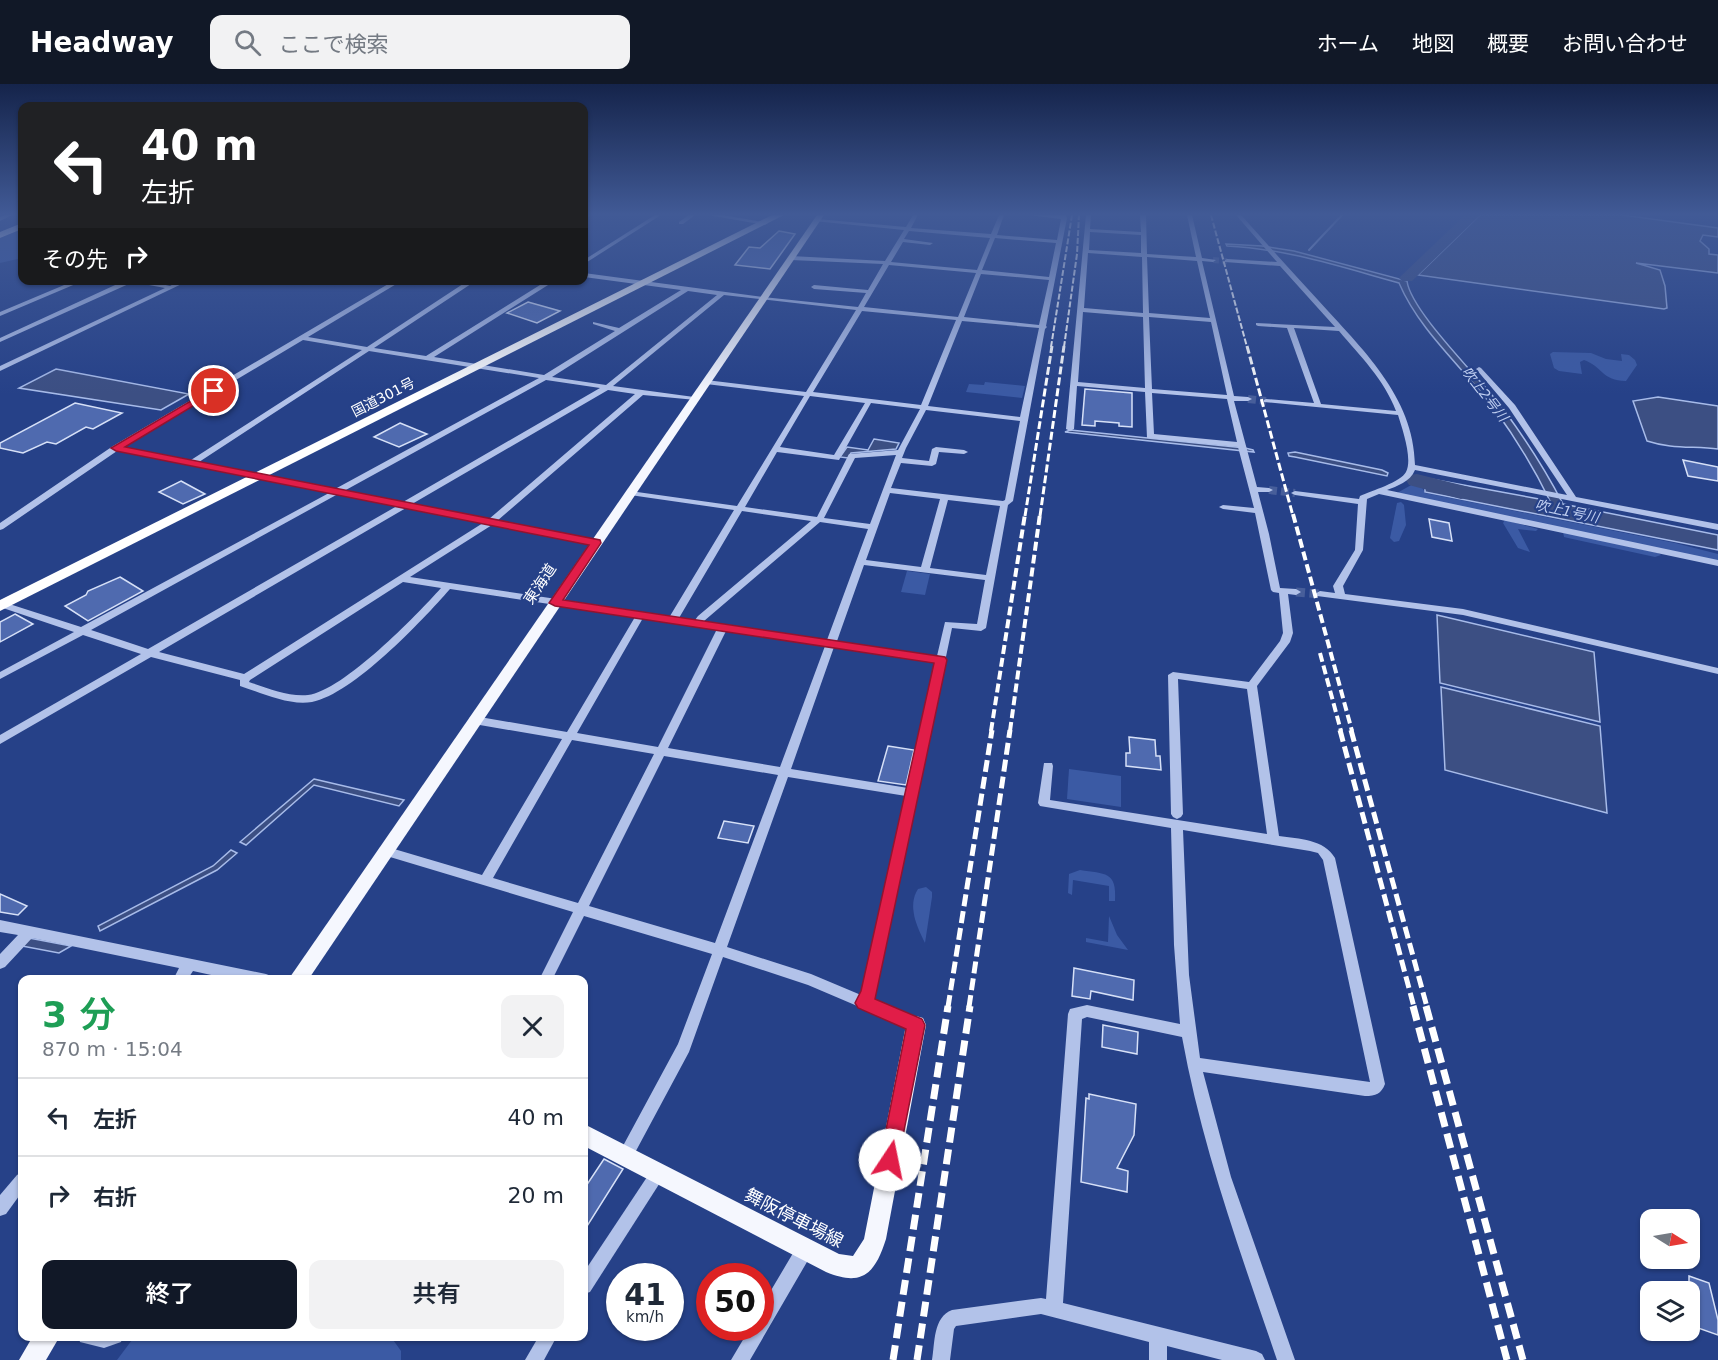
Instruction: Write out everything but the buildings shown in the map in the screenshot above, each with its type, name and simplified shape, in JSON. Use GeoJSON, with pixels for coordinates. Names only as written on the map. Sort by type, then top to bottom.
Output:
{"type":"FeatureCollection","features":[{"type":"Feature","properties":{"kind":"highway","name":"国道301号"},"geometry":{"type":"LineString","coordinates":[[0,605],[662,275]]}},
{"type":"Feature","properties":{"kind":"main road","name":"東海道"},"geometry":{"type":"LineString","coordinates":[[300,975],[779,275]]}},
{"type":"Feature","properties":{"kind":"main road","name":"舞阪停車場線"},"geometry":{"type":"LineString","coordinates":[[588,1137],[844,1268],[857,1268],[866,1261],[872,1250],[916,1025]]}},
{"type":"Feature","properties":{"kind":"main road"},"geometry":{"type":"LineString","coordinates":[[31,1360],[44,1341]]}},
{"type":"Feature","properties":{"kind":"street"},"geometry":{"type":"LineString","coordinates":[[588,275],[763,298],[1044,327]]}},
{"type":"Feature","properties":{"kind":"street"},"geometry":{"type":"LineString","coordinates":[[673,619],[862,309],[881,275]]}},
{"type":"Feature","properties":{"kind":"street"},"geometry":{"type":"LineString","coordinates":[[625,1156],[684,1047],[886,490],[899,456],[924,407],[979,275]]}},
{"type":"Feature","properties":{"kind":"street"},"geometry":{"type":"LineString","coordinates":[[1007,275],[1053,279]]}},
{"type":"Feature","properties":{"kind":"street"},"geometry":{"type":"LineString","coordinates":[[886,490],[1004,504],[1009,501],[1022,419],[1054,275]]}},
{"type":"Feature","properties":{"kind":"street"},"geometry":{"type":"LineString","coordinates":[[1070,429],[1083,310],[1084,275]]}},
{"type":"Feature","properties":{"kind":"street"},"geometry":{"type":"LineString","coordinates":[[1145,275],[1150,436],[1242,448]]}},
{"type":"Feature","properties":{"kind":"street"},"geometry":{"type":"LineString","coordinates":[[1202,275],[1276,590],[1296,592]]}},
{"type":"Feature","properties":{"kind":"street"},"geometry":{"type":"LineString","coordinates":[[1291,275],[1340,329],[1391,392],[1410,445],[1412,468],[1401,481],[1364,498],[1295,493]]}},
{"type":"Feature","properties":{"kind":"street"},"geometry":{"type":"LineString","coordinates":[[0,315],[70,285]]}},
{"type":"Feature","properties":{"kind":"street"},"geometry":{"type":"LineString","coordinates":[[0,340],[121,285]]}},
{"type":"Feature","properties":{"kind":"street"},"geometry":{"type":"LineString","coordinates":[[157,285],[172,288]]}},
{"type":"Feature","properties":{"kind":"street"},"geometry":{"type":"LineString","coordinates":[[0,369],[178,285]]}},
{"type":"Feature","properties":{"kind":"street"},"geometry":{"type":"LineString","coordinates":[[0,527],[116,448],[391,285]]}},
{"type":"Feature","properties":{"kind":"street"},"geometry":{"type":"LineString","coordinates":[[192,463],[466,285]]}},
{"type":"Feature","properties":{"kind":"street"},"geometry":{"type":"LineString","coordinates":[[428,358],[545,285]]}},
{"type":"Feature","properties":{"kind":"street"},"geometry":{"type":"LineString","coordinates":[[814,287],[871,292]]}},
{"type":"Feature","properties":{"kind":"street"},"geometry":{"type":"LineString","coordinates":[[0,676],[80,630],[548,376],[688,288]]}},
{"type":"Feature","properties":{"kind":"street"},"geometry":{"type":"LineString","coordinates":[[0,740],[608,387],[723,293]]}},
{"type":"Feature","properties":{"kind":"street"},"geometry":{"type":"LineString","coordinates":[[1083,310],[1213,320]]}},
{"type":"Feature","properties":{"kind":"street"},"geometry":{"type":"LineString","coordinates":[[595,323],[621,331]]}},
{"type":"Feature","properties":{"kind":"street"},"geometry":{"type":"LineString","coordinates":[[1258,324],[1340,329]]}},
{"type":"Feature","properties":{"kind":"street"},"geometry":{"type":"LineString","coordinates":[[1290,326],[1318,405]]}},
{"type":"Feature","properties":{"kind":"street"},"geometry":{"type":"LineString","coordinates":[[302,338],[548,376],[641,393],[694,399]]}},
{"type":"Feature","properties":{"kind":"street"},"geometry":{"type":"LineString","coordinates":[[1479,369],[1512,407],[1568,497]]}},
{"type":"Feature","properties":{"kind":"street"},"geometry":{"type":"LineString","coordinates":[[706,382],[1022,419]]}},
{"type":"Feature","properties":{"kind":"street"},"geometry":{"type":"LineString","coordinates":[[1075,384],[1248,399]]}},
{"type":"Feature","properties":{"kind":"street"},"geometry":{"type":"LineString","coordinates":[[0,605],[150,653],[245,678],[491,522],[641,393]]}},
{"type":"Feature","properties":{"kind":"street"},"geometry":{"type":"LineString","coordinates":[[776,449],[836,458],[869,401]]}},
{"type":"Feature","properties":{"kind":"street"},"geometry":{"type":"LineString","coordinates":[[1266,401],[1399,412]]}},
{"type":"Feature","properties":{"kind":"street"},"geometry":{"type":"LineString","coordinates":[[116,448],[596,543]]}},
{"type":"Feature","properties":{"kind":"street"},"geometry":{"type":"LineString","coordinates":[[699,623],[701,618],[819,519],[852,456],[899,456],[932,464],[936,449],[964,452]]}},
{"type":"Feature","properties":{"kind":"street"},"geometry":{"type":"LineString","coordinates":[[1412,468],[1718,527]]}},
{"type":"Feature","properties":{"kind":"street"},"geometry":{"type":"LineString","coordinates":[[1252,489],[1269,490]]}},
{"type":"Feature","properties":{"kind":"street"},"geometry":{"type":"LineString","coordinates":[[1377,491],[1718,563]]}},
{"type":"Feature","properties":{"kind":"street"},"geometry":{"type":"LineString","coordinates":[[630,494],[873,527]]}},
{"type":"Feature","properties":{"kind":"street"},"geometry":{"type":"LineString","coordinates":[[925,570],[945,497]]}},
{"type":"Feature","properties":{"kind":"street"},"geometry":{"type":"LineString","coordinates":[[1341,596],[1338,586],[1359,550],[1364,498]]}},
{"type":"Feature","properties":{"kind":"street"},"geometry":{"type":"LineString","coordinates":[[864,1003],[870,991],[948,624],[981,628],[1004,504]]}},
{"type":"Feature","properties":{"kind":"street"},"geometry":{"type":"LineString","coordinates":[[1223,507],[1258,511]]}},
{"type":"Feature","properties":{"kind":"street"},"geometry":{"type":"LineString","coordinates":[[860,562],[990,578]]}},
{"type":"Feature","properties":{"kind":"street"},"geometry":{"type":"LineString","coordinates":[[402,579],[447,588],[640,614],[941,660]]}},
{"type":"Feature","properties":{"kind":"street"},"geometry":{"type":"LineString","coordinates":[[245,678],[244,684],[275,693],[311,698],[322,695],[371,663],[447,588]]}},
{"type":"Feature","properties":{"kind":"street"},"geometry":{"type":"LineString","coordinates":[[1274,840],[1252,686],[1279,651],[1288,633],[1283,590]]}},
{"type":"Feature","properties":{"kind":"street"},"geometry":{"type":"LineString","coordinates":[[1320,594],[1463,612],[1718,671]]}},
{"type":"Feature","properties":{"kind":"street"},"geometry":{"type":"LineString","coordinates":[[485,880],[640,614]]}},
{"type":"Feature","properties":{"kind":"street"},"geometry":{"type":"LineString","coordinates":[[548,975],[723,628]]}},
{"type":"Feature","properties":{"kind":"street"},"geometry":{"type":"LineString","coordinates":[[1252,686],[1173,675],[1181,955],[1193,1064],[1226,1187],[1286,1360]]}},
{"type":"Feature","properties":{"kind":"street"},"geometry":{"type":"LineString","coordinates":[[474,720],[912,793]]}},
{"type":"Feature","properties":{"kind":"street"},"geometry":{"type":"LineString","coordinates":[[1048,766],[1044,804],[1177,819],[1317,847],[1330,859],[1378,1084],[1374,1089],[1365,1089],[1193,1064]]}},
{"type":"Feature","properties":{"kind":"street"},"geometry":{"type":"LineString","coordinates":[[384,851],[719,950],[811,980],[916,1025]]}},
{"type":"Feature","properties":{"kind":"street"},"geometry":{"type":"LineString","coordinates":[[0,926],[242,975]]}},
{"type":"Feature","properties":{"kind":"street"},"geometry":{"type":"LineString","coordinates":[[0,963],[28,932]]}},
{"type":"Feature","properties":{"kind":"street"},"geometry":{"type":"LineString","coordinates":[[182,975],[190,964]]}},
{"type":"Feature","properties":{"kind":"street"},"geometry":{"type":"LineString","coordinates":[[1054,1309],[1075,1014],[1087,1011],[1188,1032]]}},
{"type":"Feature","properties":{"kind":"street"},"geometry":{"type":"LineString","coordinates":[[588,1280],[658,1173]]}},
{"type":"Feature","properties":{"kind":"street"},"geometry":{"type":"LineString","coordinates":[[0,1208],[18,1185]]}},
{"type":"Feature","properties":{"kind":"street"},"geometry":{"type":"LineString","coordinates":[[774,1303],[805,1249]]}},
{"type":"Feature","properties":{"kind":"street"},"geometry":{"type":"LineString","coordinates":[[941,1360],[946,1325],[952,1318],[1041,1306],[1256,1360]]}},
{"type":"Feature","properties":{"kind":"street"},"geometry":{"type":"LineString","coordinates":[[1158,1335],[1158,1360]]}},
{"type":"Feature","properties":{"kind":"street"},"geometry":{"type":"LineString","coordinates":[[534,1360],[546,1341]]}},
{"type":"Feature","properties":{"kind":"street"},"geometry":{"type":"LineString","coordinates":[[740,1360],[752,1341]]}},
{"type":"Feature","properties":{"kind":"shaded area"},"geometry":{"type":"Polygon","coordinates":[[[1553,352],[1591,353],[1606,359],[1622,361],[1621,354],[1629,355],[1637,365],[1626,381],[1612,379],[1584,360],[1580,362],[1582,374],[1559,371],[1554,368],[1550,354],[1553,352]]]}},
{"type":"Feature","properties":{"kind":"shaded area"},"geometry":{"type":"Polygon","coordinates":[[[985,382],[1025,386],[1022,398],[966,392],[969,384],[984,385],[985,382]]]}},
{"type":"Feature","properties":{"kind":"shaded area"},"geometry":{"type":"Polygon","coordinates":[[[1420,483],[1425,493],[1675,543],[1718,554],[1718,562],[1397,493],[1413,484],[1420,483]]]}},
{"type":"Feature","properties":{"kind":"shaded area"},"geometry":{"type":"Polygon","coordinates":[[[1401,502],[1404,505],[1406,525],[1399,541],[1394,542],[1390,538],[1397,503],[1401,502]]]}},
{"type":"Feature","properties":{"kind":"shaded area"},"geometry":{"type":"Polygon","coordinates":[[[1505,520],[1538,529],[1536,531],[1518,529],[1530,552],[1518,548],[1503,523],[1505,520]]]}},
{"type":"Feature","properties":{"kind":"shaded area"},"geometry":{"type":"Polygon","coordinates":[[[1563,532],[1661,555],[1655,557],[1568,538],[1564,537],[1563,532]]]}},
{"type":"Feature","properties":{"kind":"shaded area"},"geometry":{"type":"Polygon","coordinates":[[[907,571],[930,574],[925,595],[901,592],[907,571]]]}},
{"type":"Feature","properties":{"kind":"shaded area"},"geometry":{"type":"Polygon","coordinates":[[[1069,769],[1121,776],[1121,807],[1067,799],[1069,769]]]}},
{"type":"Feature","properties":{"kind":"shaded area"},"geometry":{"type":"Polygon","coordinates":[[[1080,870],[1108,876],[1114,884],[1115,901],[1109,901],[1109,886],[1073,880],[1072,895],[1068,893],[1069,874],[1080,870]]]}},
{"type":"Feature","properties":{"kind":"shaded area"},"geometry":{"type":"Polygon","coordinates":[[[926,887],[932,892],[932,897],[925,943],[916,923],[913,902],[918,889],[926,887]]]}},
{"type":"Feature","properties":{"kind":"shaded area"},"geometry":{"type":"Polygon","coordinates":[[[1109,916],[1117,935],[1128,950],[1086,942],[1086,938],[1108,942],[1109,916]]]}},
{"type":"Feature","properties":{"kind":"shaded area"},"geometry":{"type":"Polygon","coordinates":[[[131,1341],[394,1341],[401,1351],[401,1360],[117,1360],[131,1341]]]}},
{"type":"Feature","properties":{"kind":"water"},"geometry":{"type":"Polygon","coordinates":[[[1369,275],[1383,275],[1407,281],[1411,294],[1434,328],[1512,421],[1543,468],[1563,504],[1718,535],[1718,550],[1425,492],[1425,478],[1550,501],[1531,465],[1501,418],[1429,332],[1399,283],[1369,275]]]}},
{"type":"Feature","properties":{"kind":"water"},"geometry":{"type":"Polygon","coordinates":[[[1418,275],[1661,275],[1667,308],[1664,309],[1418,275]]]}},
{"type":"Feature","properties":{"kind":"water"},"geometry":{"type":"Polygon","coordinates":[[[56,369],[189,394],[161,410],[19,388],[56,369]]]}},
{"type":"Feature","properties":{"kind":"water"},"geometry":{"type":"Polygon","coordinates":[[[1658,397],[1718,406],[1718,449],[1656,444],[1647,441],[1633,401],[1658,397]]]}},
{"type":"Feature","properties":{"kind":"water"},"geometry":{"type":"Polygon","coordinates":[[[1070,430],[1245,448],[1254,452],[1065,432],[1070,430]]]}},
{"type":"Feature","properties":{"kind":"water"},"geometry":{"type":"Polygon","coordinates":[[[874,439],[899,443],[896,449],[851,453],[848,458],[840,457],[847,447],[868,450],[874,439]]]}},
{"type":"Feature","properties":{"kind":"water"},"geometry":{"type":"Polygon","coordinates":[[[1295,452],[1388,473],[1387,476],[1289,456],[1288,453],[1295,452]]]}},
{"type":"Feature","properties":{"kind":"water"},"geometry":{"type":"Polygon","coordinates":[[[1437,615],[1594,652],[1600,722],[1440,683],[1437,615]]]}},
{"type":"Feature","properties":{"kind":"water"},"geometry":{"type":"Polygon","coordinates":[[[1441,687],[1600,726],[1607,813],[1445,770],[1441,687]]]}},
{"type":"Feature","properties":{"kind":"water"},"geometry":{"type":"Polygon","coordinates":[[[314,779],[404,800],[399,806],[314,785],[246,845],[240,842],[314,779]]]}},
{"type":"Feature","properties":{"kind":"water"},"geometry":{"type":"Polygon","coordinates":[[[231,850],[237,853],[217,870],[100,931],[98,926],[213,866],[231,850]]]}},
{"type":"Feature","properties":{"kind":"water"},"geometry":{"type":"Polygon","coordinates":[[[29,938],[71,946],[59,953],[22,946],[29,938]]]}},
{"type":"Feature","properties":{"kind":"waterway","name":"吹上2号川"},"geometry":{"type":"LineString","coordinates":[[1407,278],[1411,275]]}},
{"type":"Feature","properties":{"kind":"waterway","name":"吹上1号川"},"geometry":{"type":"LineString","coordinates":[[1417,480],[1461,492]]}},
{"type":"Feature","properties":{"kind":"tunnel"},"geometry":{"type":"LineString","coordinates":[[1248,399],[1266,401]]}},
{"type":"Feature","properties":{"kind":"tunnel"},"geometry":{"type":"LineString","coordinates":[[1269,490],[1295,493]]}},
{"type":"Feature","properties":{"kind":"tunnel"},"geometry":{"type":"LineString","coordinates":[[1296,592],[1320,594]]}},
{"type":"Feature","properties":{"kind":"railway"},"geometry":{"type":"LineString","coordinates":[[1051,347],[1063,275]]}},
{"type":"Feature","properties":{"kind":"railway"},"geometry":{"type":"LineString","coordinates":[[1064,347],[1074,275]]}},
{"type":"Feature","properties":{"kind":"railway"},"geometry":{"type":"LineString","coordinates":[[1227,275],[1247,347]]}},
{"type":"Feature","properties":{"kind":"railway"},"geometry":{"type":"LineString","coordinates":[[1025,516],[1052,346]]}},
{"type":"Feature","properties":{"kind":"railway"},"geometry":{"type":"LineString","coordinates":[[1040,516],[1064,346]]}},
{"type":"Feature","properties":{"kind":"railway"},"geometry":{"type":"LineString","coordinates":[[1247,346],[1293,516]]}},
{"type":"Feature","properties":{"kind":"railway"},"geometry":{"type":"LineString","coordinates":[[991,731],[1025,514]]}},
{"type":"Feature","properties":{"kind":"railway"},"geometry":{"type":"LineString","coordinates":[[1010,731],[1040,514]]}},
{"type":"Feature","properties":{"kind":"railway"},"geometry":{"type":"LineString","coordinates":[[1293,514],[1352,731]]}},
{"type":"Feature","properties":{"kind":"railway"},"geometry":{"type":"LineString","coordinates":[[1320,653],[1341,731]]}},
{"type":"Feature","properties":{"kind":"railway"},"geometry":{"type":"LineString","coordinates":[[948,1007],[992,730]]}},
{"type":"Feature","properties":{"kind":"railway"},"geometry":{"type":"LineString","coordinates":[[969,1007],[1010,730]]}},
{"type":"Feature","properties":{"kind":"railway"},"geometry":{"type":"LineString","coordinates":[[1340,730],[1414,1007]]}},
{"type":"Feature","properties":{"kind":"railway"},"geometry":{"type":"LineString","coordinates":[[1351,730],[1427,1007]]}},
{"type":"Feature","properties":{"kind":"railway"},"geometry":{"type":"LineString","coordinates":[[893,1360],[948,1006]]}},
{"type":"Feature","properties":{"kind":"railway"},"geometry":{"type":"LineString","coordinates":[[917,1360],[970,1006]]}},
{"type":"Feature","properties":{"kind":"railway"},"geometry":{"type":"LineString","coordinates":[[1413,1006],[1507,1360]]}},
{"type":"Feature","properties":{"kind":"railway"},"geometry":{"type":"LineString","coordinates":[[1426,1006],[1523,1360]]}},
{"type":"Feature","properties":{"kind":"route"},"geometry":{"type":"LineString","coordinates":[[214,391],[116,448],[596,543],[555,603],[941,660],[870,991],[864,1003],[916,1025],[890,1160]]}}]}
